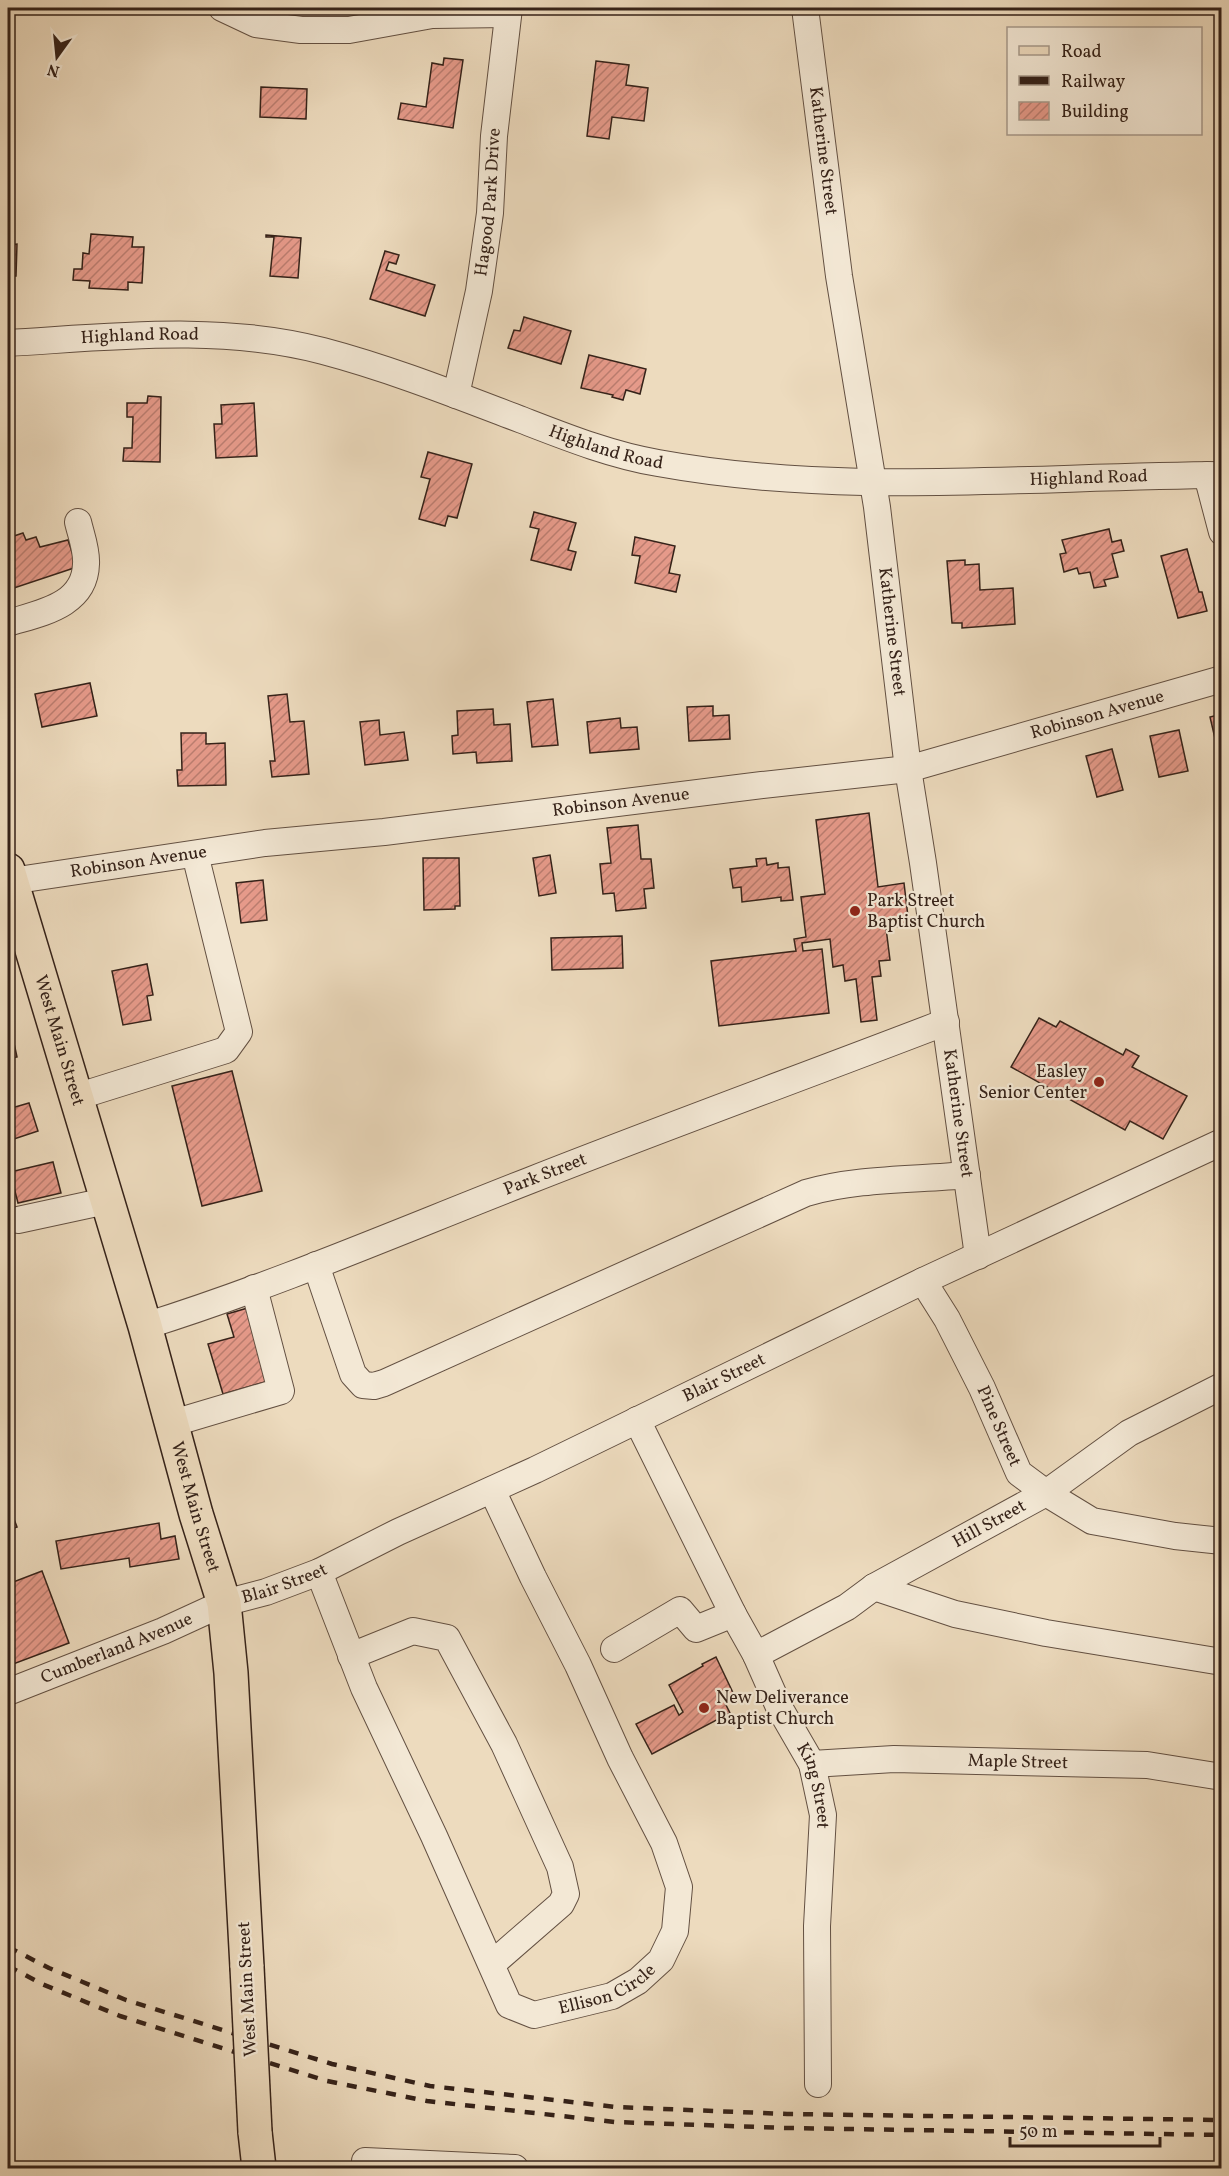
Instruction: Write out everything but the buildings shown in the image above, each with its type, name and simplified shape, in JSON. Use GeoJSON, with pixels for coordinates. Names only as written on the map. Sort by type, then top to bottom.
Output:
{"type":"FeatureCollection","features":[{"type":"Feature","properties":{"kind":"main road","name":"West Main Street"},"geometry":{"type":"LineString","coordinates":[[9,875],[145,1326],[170,1424],[224,1603],[231,1673],[255,2132],[259,2169]]}},
{"type":"Feature","properties":{"kind":"street"},"geometry":{"type":"LineString","coordinates":[[222,8],[256,24],[301,30],[349,30],[432,15],[508,11]]}},
{"type":"Feature","properties":{"kind":"street","name":"Katherine Street"},"geometry":{"type":"LineString","coordinates":[[805,8],[839,276],[873,482],[908,769],[978,1256]]}},
{"type":"Feature","properties":{"kind":"street","name":"Hagood Park Drive"},"geometry":{"type":"LineString","coordinates":[[456,395],[479,291],[490,213],[494,136],[508,11]]}},
{"type":"Feature","properties":{"kind":"street","name":"Highland Road"},"geometry":{"type":"LineString","coordinates":[[8,343],[163,334],[258,339],[320,350],[378,367],[595,448],[655,463],[737,475],[795,480],[955,482],[1214,475]]}},
{"type":"Feature","properties":{"kind":"street"},"geometry":{"type":"LineString","coordinates":[[1214,475],[1221,532]]}},
{"type":"Feature","properties":{"kind":"street"},"geometry":{"type":"LineString","coordinates":[[8,623],[48,610],[70,599],[83,585],[87,562],[78,522]]}},
{"type":"Feature","properties":{"kind":"street","name":"Robinson Avenue"},"geometry":{"type":"LineString","coordinates":[[9,875],[195,854],[265,843],[384,832],[908,769],[1221,679]]}},
{"type":"Feature","properties":{"kind":"street"},"geometry":{"type":"LineString","coordinates":[[76,1097],[226,1050],[239,1032],[195,854]]}},
{"type":"Feature","properties":{"kind":"street","name":"Park Street"},"geometry":{"type":"LineString","coordinates":[[145,1326],[209,1306],[628,1142],[946,1022]]}},
{"type":"Feature","properties":{"kind":"street","name":"Blair Street"},"geometry":{"type":"LineString","coordinates":[[224,1603],[266,1592],[319,1572],[398,1532],[492,1490],[924,1281],[1221,1142]]}},
{"type":"Feature","properties":{"kind":"street"},"geometry":{"type":"LineString","coordinates":[[316,1265],[353,1374],[363,1384],[374,1386],[806,1193],[824,1188],[864,1183],[967,1175]]}},
{"type":"Feature","properties":{"kind":"street"},"geometry":{"type":"LineString","coordinates":[[18,1220],[106,1201]]}},
{"type":"Feature","properties":{"kind":"street","name":"Pine Street"},"geometry":{"type":"LineString","coordinates":[[924,1281],[947,1318],[982,1388],[1019,1473],[1046,1493],[1092,1521],[1175,1536],[1221,1541]]}},
{"type":"Feature","properties":{"kind":"street"},"geometry":{"type":"LineString","coordinates":[[170,1424],[281,1391],[254,1288]]}},
{"type":"Feature","properties":{"kind":"street","name":"Hill Street"},"geometry":{"type":"LineString","coordinates":[[756,1655],[847,1607],[874,1587],[1046,1493],[1129,1433],[1221,1386]]}},
{"type":"Feature","properties":{"kind":"street","name":"King Street"},"geometry":{"type":"LineString","coordinates":[[637,1420],[733,1614],[756,1655],[779,1707],[812,1764],[823,1815],[817,1926],[818,2084]]}},
{"type":"Feature","properties":{"kind":"street","name":"Ellison Circle"},"geometry":{"type":"LineString","coordinates":[[319,1572],[364,1688],[434,1836],[509,2005],[534,2015],[612,1996],[638,1981],[661,1960],[675,1931],[679,1887],[664,1843],[620,1758],[578,1665],[492,1490]]}},
{"type":"Feature","properties":{"kind":"street"},"geometry":{"type":"LineString","coordinates":[[874,1587],[956,1614],[1046,1633],[1221,1662]]}},
{"type":"Feature","properties":{"kind":"street","name":"Cumberland Avenue"},"geometry":{"type":"LineString","coordinates":[[8,1692],[163,1631],[224,1603]]}},
{"type":"Feature","properties":{"kind":"street"},"geometry":{"type":"LineString","coordinates":[[614,1649],[680,1610],[696,1629],[733,1614]]}},
{"type":"Feature","properties":{"kind":"street"},"geometry":{"type":"LineString","coordinates":[[351,1656],[413,1631],[447,1638],[504,1744],[560,1867],[566,1894],[561,1904],[492,1964]]}},
{"type":"Feature","properties":{"kind":"street","name":"Maple Street"},"geometry":{"type":"LineString","coordinates":[[812,1764],[894,1760],[1147,1765],[1221,1777]]}},
{"type":"Feature","properties":{"kind":"street"},"geometry":{"type":"LineString","coordinates":[[365,2161],[515,2169]]}},
{"type":"Feature","properties":{"kind":"railway"},"geometry":{"type":"LineString","coordinates":[[8,1947],[49,1968],[126,2000],[332,2064],[430,2086],[616,2107],[787,2114],[1222,2120]]}},
{"type":"Feature","properties":{"kind":"railway"},"geometry":{"type":"LineString","coordinates":[[8,1966],[42,1984],[120,2016],[327,2081],[427,2101],[615,2122],[787,2128],[1222,2135]]}},
{"type":"Feature","properties":{"kind":"place","name":"Park Street Baptist Church"},"geometry":{"type":"Point","coordinates":[855,911]}},
{"type":"Feature","properties":{"kind":"place","name":"Easley Senior Center"},"geometry":{"type":"Point","coordinates":[1099,1082]}},
{"type":"Feature","properties":{"kind":"place","name":"New Deliverance Baptist Church"},"geometry":{"type":"Point","coordinates":[704,1708]}}]}
